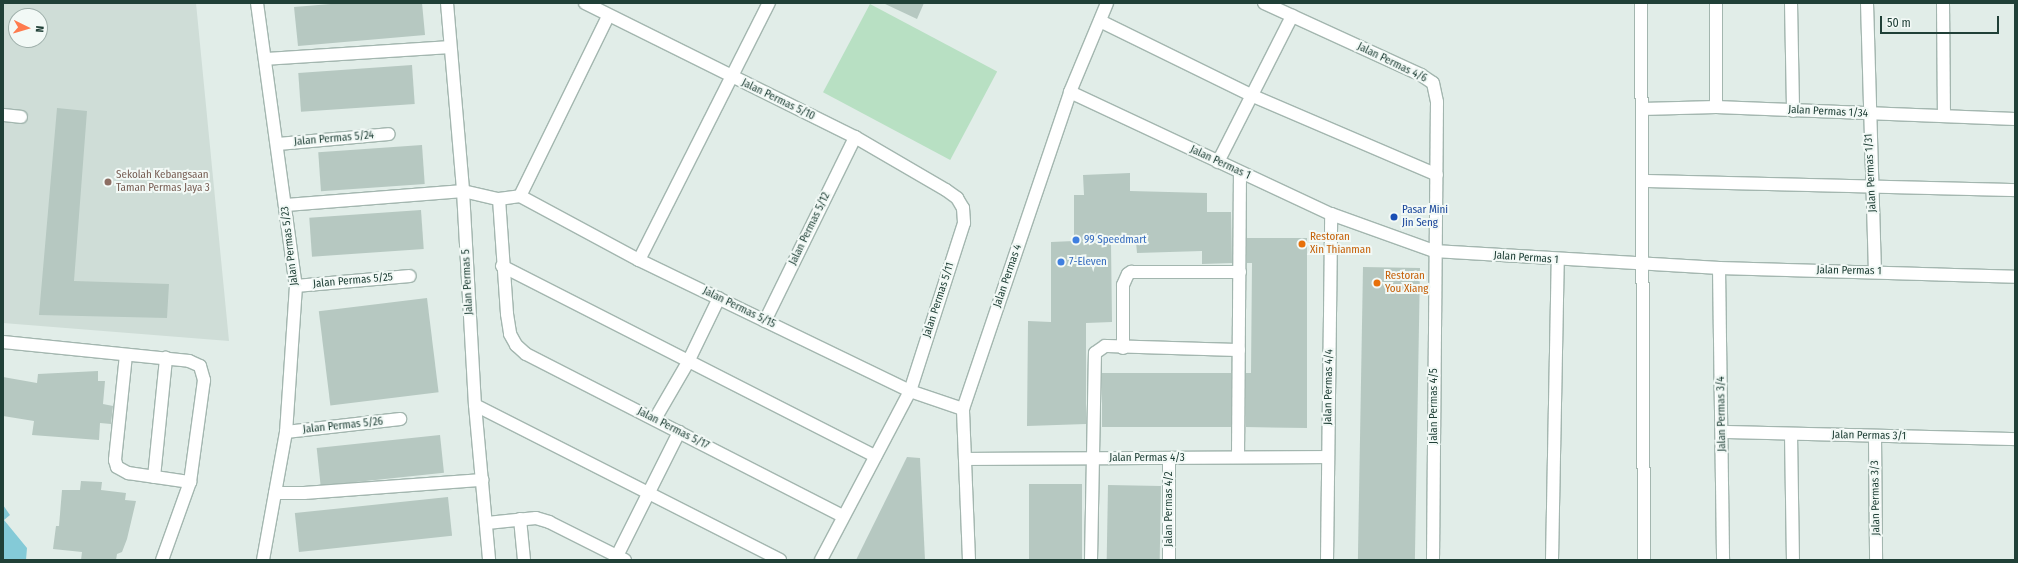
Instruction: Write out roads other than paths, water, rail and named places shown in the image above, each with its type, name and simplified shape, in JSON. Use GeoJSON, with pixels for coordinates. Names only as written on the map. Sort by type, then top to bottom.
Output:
{"type":"FeatureCollection","features":[{"type":"Feature","properties":{"kind":"street","name":"Jalan Permas 5/23"},"geometry":{"type":"LineString","coordinates":[[257,3],[278,144],[296,286],[286,432],[263,560]]}},
{"type":"Feature","properties":{"kind":"street","name":"Jalan Permas 5"},"geometry":{"type":"LineString","coordinates":[[447,3],[449,47],[463,191],[475,405],[488,523],[489,560]]}},
{"type":"Feature","properties":{"kind":"street","name":"Jalan Permas 5/10"},"geometry":{"type":"LineString","coordinates":[[585,3],[608,16],[855,137],[946,190],[957,198],[963,208]]}},
{"type":"Feature","properties":{"kind":"street"},"geometry":{"type":"LineString","coordinates":[[639,260],[769,3]]}},
{"type":"Feature","properties":{"kind":"street","name":"Jalan Permas 4"},"geometry":{"type":"LineString","coordinates":[[969,560],[963,409],[1070,92],[1107,3]]}},
{"type":"Feature","properties":{"kind":"street","name":"Jalan Permas 4/6"},"geometry":{"type":"LineString","coordinates":[[1264,3],[1283,7],[1292,16],[1420,75],[1433,83],[1437,102],[1437,175],[1434,251]]}},
{"type":"Feature","properties":{"kind":"street"},"geometry":{"type":"LineString","coordinates":[[1641,3],[1644,560]]}},
{"type":"Feature","properties":{"kind":"street"},"geometry":{"type":"LineString","coordinates":[[1716,3],[1716,107]]}},
{"type":"Feature","properties":{"kind":"street"},"geometry":{"type":"LineString","coordinates":[[1791,3],[1793,111]]}},
{"type":"Feature","properties":{"kind":"street","name":"Jalan Permas 1/31"},"geometry":{"type":"LineString","coordinates":[[1867,3],[1869,114],[1875,272]]}},
{"type":"Feature","properties":{"kind":"street"},"geometry":{"type":"LineString","coordinates":[[1943,3],[1944,116]]}},
{"type":"Feature","properties":{"kind":"street"},"geometry":{"type":"LineString","coordinates":[[286,205],[463,191],[499,199],[520,196],[608,16]]}},
{"type":"Feature","properties":{"kind":"street"},"geometry":{"type":"LineString","coordinates":[[1218,162],[1253,96],[1292,16]]}},
{"type":"Feature","properties":{"kind":"street"},"geometry":{"type":"LineString","coordinates":[[1100,21],[1253,96],[1437,175]]}},
{"type":"Feature","properties":{"kind":"street"},"geometry":{"type":"LineString","coordinates":[[265,59],[449,47]]}},
{"type":"Feature","properties":{"kind":"street","name":"Jalan Permas 1"},"geometry":{"type":"LineString","coordinates":[[1070,92],[1240,173],[1331,214],[1434,251],[1558,260],[1719,268],[2015,277]]}},
{"type":"Feature","properties":{"kind":"street","name":"Jalan Permas 1/34"},"geometry":{"type":"LineString","coordinates":[[1642,109],[1716,107],[2015,119]]}},
{"type":"Feature","properties":{"kind":"street"},"geometry":{"type":"LineString","coordinates":[[3,115],[21,117]]}},
{"type":"Feature","properties":{"kind":"street","name":"Jalan Permas 5/24"},"geometry":{"type":"LineString","coordinates":[[278,144],[389,134]]}},
{"type":"Feature","properties":{"kind":"street","name":"Jalan Permas 5/12"},"geometry":{"type":"LineString","coordinates":[[765,320],[855,137]]}},
{"type":"Feature","properties":{"kind":"street"},"geometry":{"type":"LineString","coordinates":[[1238,457],[1239,350],[1234,316],[1240,272],[1240,173]]}},
{"type":"Feature","properties":{"kind":"street"},"geometry":{"type":"LineString","coordinates":[[1643,181],[2015,190]]}},
{"type":"Feature","properties":{"kind":"street","name":"Jalan Permas 5/15"},"geometry":{"type":"LineString","coordinates":[[520,196],[639,260],[910,391],[963,409]]}},
{"type":"Feature","properties":{"kind":"street"},"geometry":{"type":"LineString","coordinates":[[499,199],[502,266],[875,456]]}},
{"type":"Feature","properties":{"kind":"street","name":"Jalan Permas 5/11"},"geometry":{"type":"LineString","coordinates":[[821,560],[910,391],[964,223],[963,208]]}},
{"type":"Feature","properties":{"kind":"street","name":"Jalan Permas 4/4"},"geometry":{"type":"LineString","coordinates":[[1327,560],[1331,214]]}},
{"type":"Feature","properties":{"kind":"street","name":"Jalan Permas 4/5"},"geometry":{"type":"LineString","coordinates":[[1433,560],[1434,251]]}},
{"type":"Feature","properties":{"kind":"street"},"geometry":{"type":"LineString","coordinates":[[1552,560],[1558,260]]}},
{"type":"Feature","properties":{"kind":"street","name":"Jalan Permas 5/17"},"geometry":{"type":"LineString","coordinates":[[502,266],[510,334],[516,345],[526,354],[843,516]]}},
{"type":"Feature","properties":{"kind":"street","name":"Jalan Permas 3/4"},"geometry":{"type":"LineString","coordinates":[[1719,268],[1723,432],[1723,560]]}},
{"type":"Feature","properties":{"kind":"street"},"geometry":{"type":"LineString","coordinates":[[1123,348],[1123,285],[1128,274],[1131,272],[1240,272]]}},
{"type":"Feature","properties":{"kind":"street","name":"Jalan Permas 5/25"},"geometry":{"type":"LineString","coordinates":[[296,286],[410,276]]}},
{"type":"Feature","properties":{"kind":"street"},"geometry":{"type":"LineString","coordinates":[[655,419],[688,362],[719,298]]}},
{"type":"Feature","properties":{"kind":"street"},"geometry":{"type":"LineString","coordinates":[[3,342],[189,360],[200,366],[204,380],[190,482],[162,560]]}},
{"type":"Feature","properties":{"kind":"street"},"geometry":{"type":"LineString","coordinates":[[1091,560],[1095,353],[1106,346],[1123,348],[1239,350]]}},
{"type":"Feature","properties":{"kind":"street"},"geometry":{"type":"LineString","coordinates":[[126,355],[115,460],[117,468],[122,472],[190,482]]}},
{"type":"Feature","properties":{"kind":"street"},"geometry":{"type":"LineString","coordinates":[[154,477],[166,358]]}},
{"type":"Feature","properties":{"kind":"street"},"geometry":{"type":"LineString","coordinates":[[475,405],[649,495],[780,560]]}},
{"type":"Feature","properties":{"kind":"street","name":"Jalan Permas 5/26"},"geometry":{"type":"LineString","coordinates":[[286,432],[400,420]]}},
{"type":"Feature","properties":{"kind":"street"},"geometry":{"type":"LineString","coordinates":[[488,523],[536,518],[549,522],[621,558],[649,495],[680,432]]}},
{"type":"Feature","properties":{"kind":"street","name":"Jalan Permas 3/1"},"geometry":{"type":"LineString","coordinates":[[1723,432],[2015,439]]}},
{"type":"Feature","properties":{"kind":"street"},"geometry":{"type":"LineString","coordinates":[[1791,434],[1793,560]]}},
{"type":"Feature","properties":{"kind":"street","name":"Jalan Permas 3/3"},"geometry":{"type":"LineString","coordinates":[[1875,436],[1876,560]]}},
{"type":"Feature","properties":{"kind":"street","name":"Jalan Permas 4/3"},"geometry":{"type":"LineString","coordinates":[[966,459],[1328,457]]}},
{"type":"Feature","properties":{"kind":"street","name":"Jalan Permas 4/2"},"geometry":{"type":"LineString","coordinates":[[1169,458],[1169,560]]}},
{"type":"Feature","properties":{"kind":"street"},"geometry":{"type":"LineString","coordinates":[[275,492],[304,494],[483,480]]}},
{"type":"Feature","properties":{"kind":"street"},"geometry":{"type":"LineString","coordinates":[[520,519],[524,560]]}},
{"type":"Feature","properties":{"kind":"water"},"geometry":{"type":"Polygon","coordinates":[[[3,505],[10,515],[4,520],[27,548],[26,560],[3,560],[3,505]]]}},
{"type":"Feature","properties":{"kind":"place","name":"Sekolah Kebangsaan Taman Permas Jaya 3"},"geometry":{"type":"Point","coordinates":[108,182]}},
{"type":"Feature","properties":{"kind":"place","name":"Pasar Mini Jin Seng"},"geometry":{"type":"Point","coordinates":[1394,217]}},
{"type":"Feature","properties":{"kind":"place","name":"99 Speedmart"},"geometry":{"type":"Point","coordinates":[1076,240]}},
{"type":"Feature","properties":{"kind":"place","name":"Restoran Xin Thianman"},"geometry":{"type":"Point","coordinates":[1302,244]}},
{"type":"Feature","properties":{"kind":"place","name":"7-Eleven"},"geometry":{"type":"Point","coordinates":[1061,262]}},
{"type":"Feature","properties":{"kind":"place","name":"Restoran You Xiang"},"geometry":{"type":"Point","coordinates":[1377,283]}}]}
